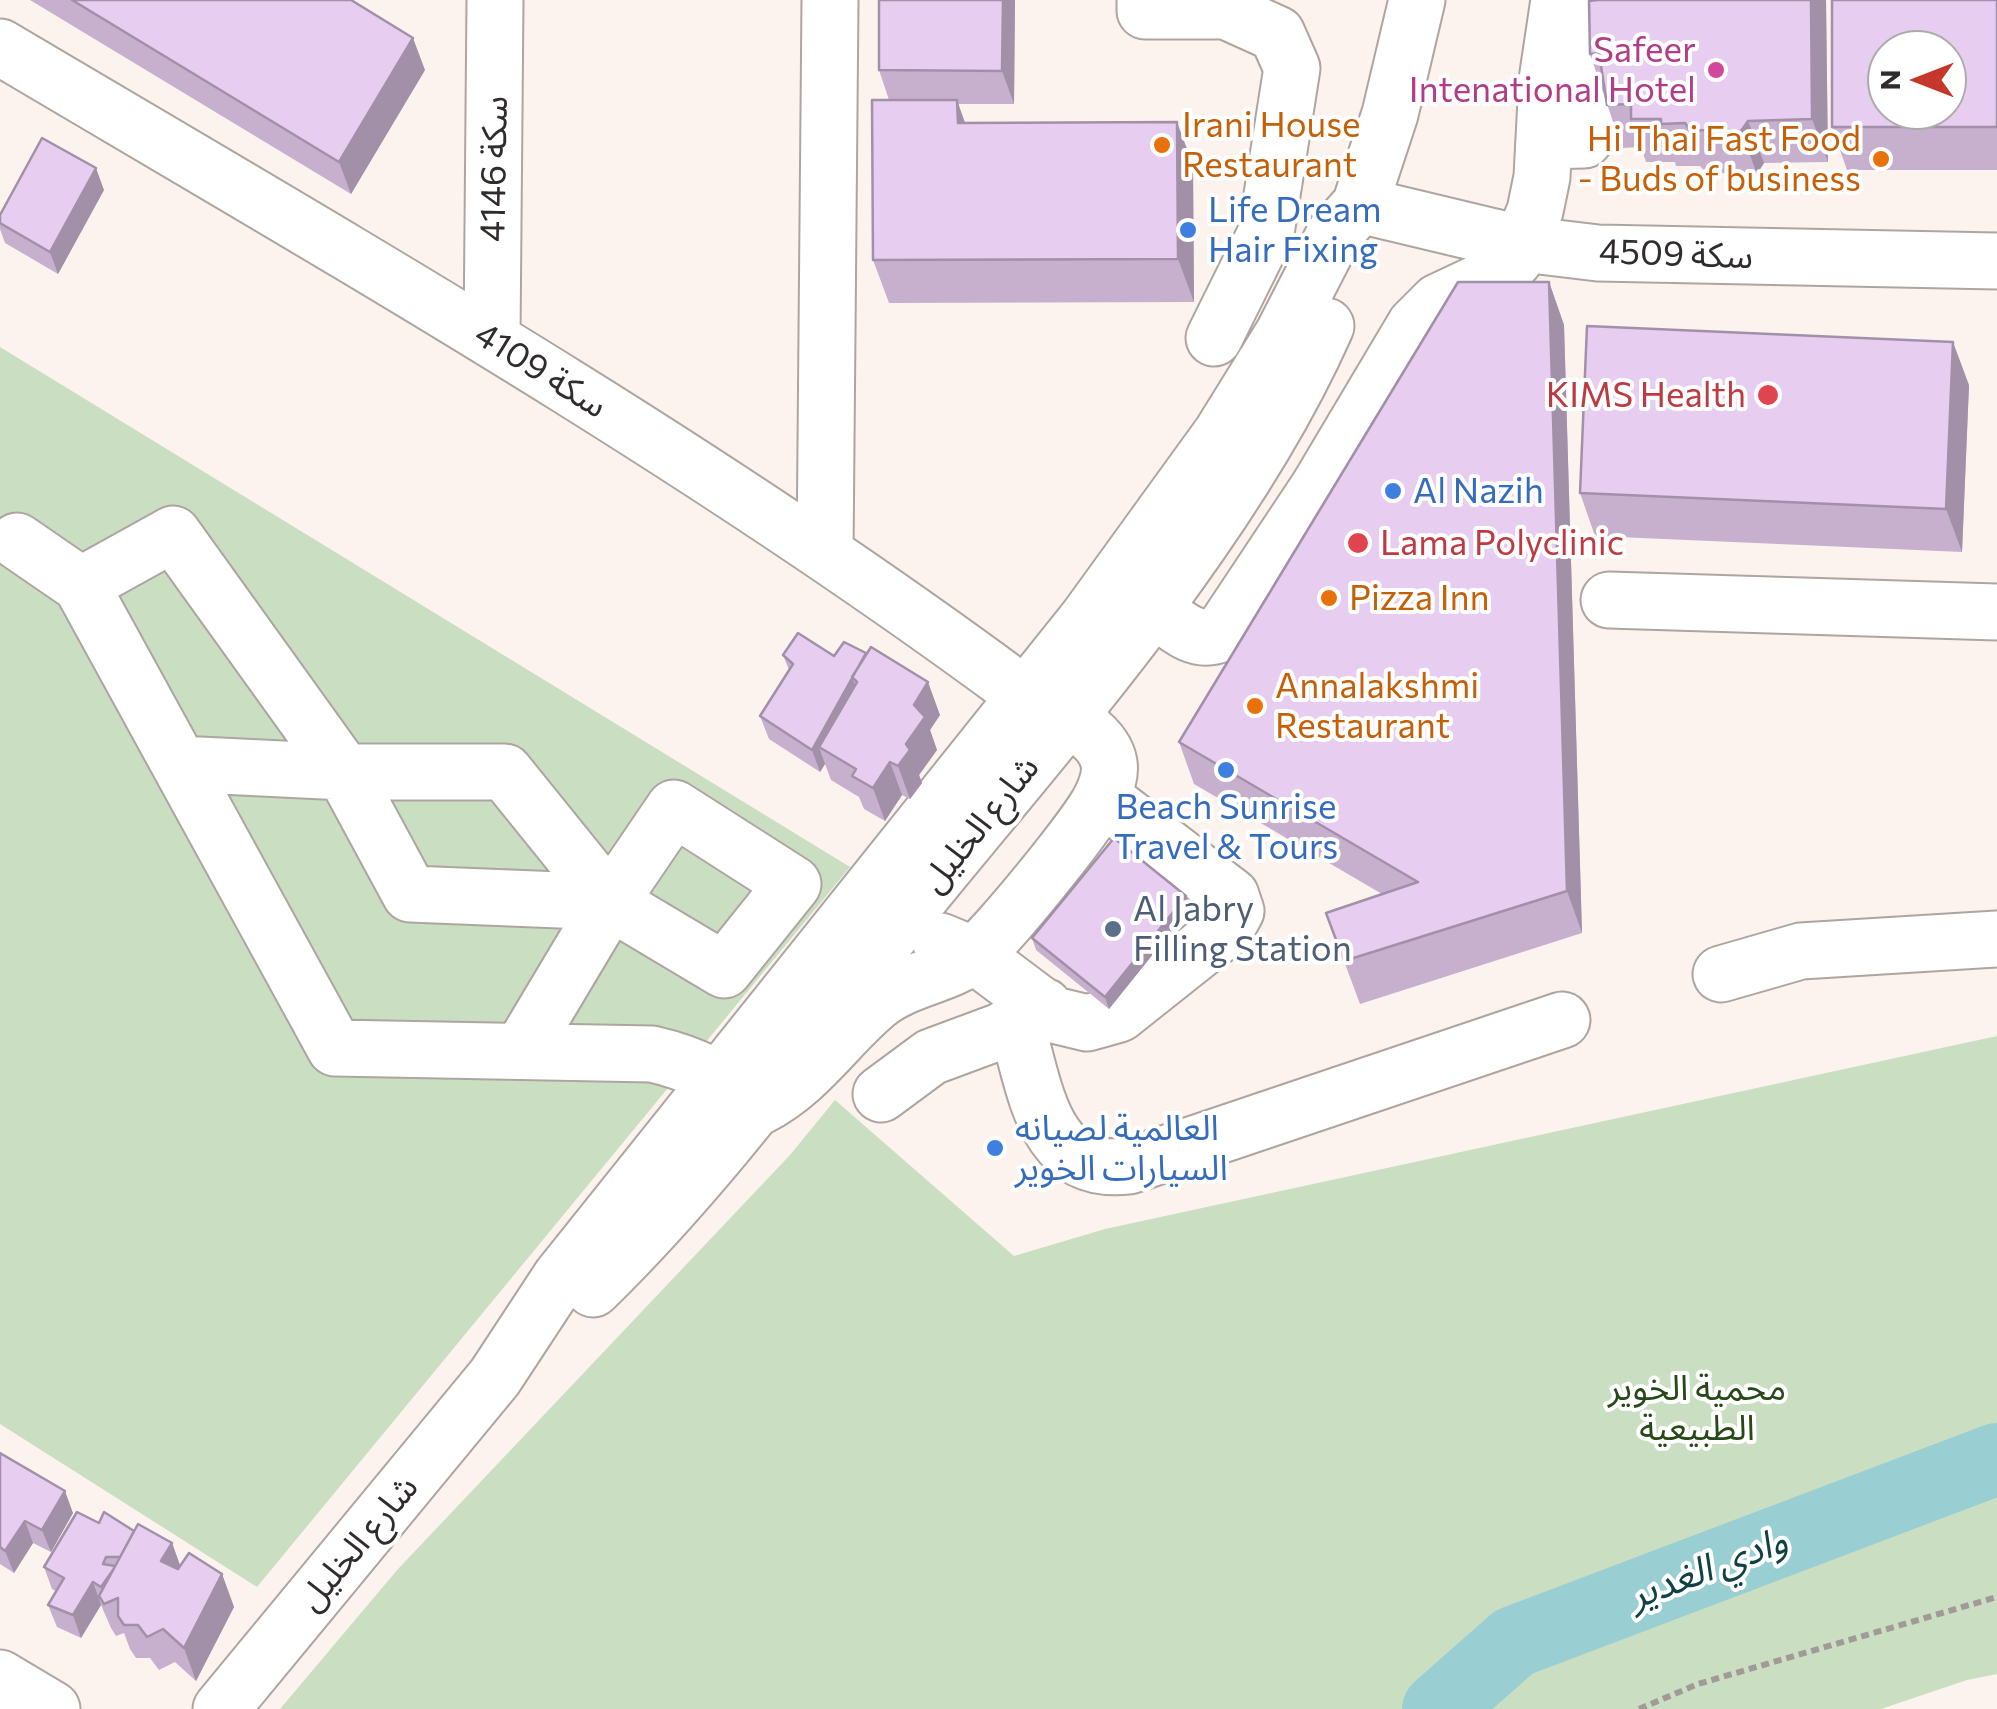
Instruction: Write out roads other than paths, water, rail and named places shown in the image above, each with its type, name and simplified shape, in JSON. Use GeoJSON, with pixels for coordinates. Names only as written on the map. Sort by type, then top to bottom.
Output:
{"type":"FeatureCollection","features":[{"type":"Feature","properties":{"kind":"street","name":"سكة 4146"},"geometry":{"type":"LineString","coordinates":[[492,338],[495,0]]}},
{"type":"Feature","properties":{"kind":"street"},"geometry":{"type":"LineString","coordinates":[[825,553],[830,0]]}},
{"type":"Feature","properties":{"kind":"street"},"geometry":{"type":"LineString","coordinates":[[1145,0],[1145,11],[1226,11],[1277,34],[1292,68],[1266,234],[1214,338]]}},
{"type":"Feature","properties":{"kind":"street","name":"شارع الخليل"},"geometry":{"type":"LineString","coordinates":[[222,1709],[495,1377],[608,1274],[740,1092],[907,843],[1151,606],[1264,441],[1315,351],[1357,258],[1362,240],[1360,206],[1390,114],[1417,0]]}},
{"type":"Feature","properties":{"kind":"street"},"geometry":{"type":"LineString","coordinates":[[1151,606],[1190,635],[1211,638],[1221,634],[1324,478],[1414,324],[1438,302],[1504,271],[1523,244],[1538,194],[1549,64],[1559,0]]}},
{"type":"Feature","properties":{"kind":"street","name":"سكة 4109"},"geometry":{"type":"LineString","coordinates":[[0,47],[492,338],[825,553],[1101,747],[1109,761],[1102,796]]}},
{"type":"Feature","properties":{"kind":"street","name":"شارع الخليل"},"geometry":{"type":"LineString","coordinates":[[740,1092],[800,1047],[912,908],[1283,334],[1335,233],[1360,206]]}},
{"type":"Feature","properties":{"kind":"street","name":"سكة 4509"},"geometry":{"type":"LineString","coordinates":[[1360,206],[1523,244],[1598,253],[1997,261]]}},
{"type":"Feature","properties":{"kind":"street"},"geometry":{"type":"LineString","coordinates":[[1264,441],[1324,478]]}},
{"type":"Feature","properties":{"kind":"street"},"geometry":{"type":"LineString","coordinates":[[81,585],[173,534],[344,772],[410,894],[610,902]]}},
{"type":"Feature","properties":{"kind":"street"},"geometry":{"type":"LineString","coordinates":[[17,540],[81,585],[335,1048],[652,1054],[690,1063],[740,1092],[810,1073],[879,1000],[974,955],[1102,796],[1225,890],[1236,911],[1226,928],[1119,1014],[1086,1023],[1030,1015],[931,1058],[881,1094]]}},
{"type":"Feature","properties":{"kind":"street"},"geometry":{"type":"LineString","coordinates":[[1608,600],[1997,612]]}},
{"type":"Feature","properties":{"kind":"street"},"geometry":{"type":"LineString","coordinates":[[179,764],[344,772],[505,772],[610,902]]}},
{"type":"Feature","properties":{"kind":"street"},"geometry":{"type":"LineString","coordinates":[[907,843],[903,876],[912,908],[944,944],[974,955],[1030,1015],[1047,1124],[1060,1146],[1080,1162],[1104,1169],[1130,1166],[1562,1020]]}},
{"type":"Feature","properties":{"kind":"street"},"geometry":{"type":"LineString","coordinates":[[521,1051],[610,902]]}},
{"type":"Feature","properties":{"kind":"street"},"geometry":{"type":"LineString","coordinates":[[1721,974],[1801,951],[1997,939]]}},
{"type":"Feature","properties":{"kind":"street"},"geometry":{"type":"LineString","coordinates":[[0,1678],[52,1709]]}},
{"type":"Feature","properties":{"kind":"waterway","name":"وادي الغدير"},"geometry":{"type":"LineString","coordinates":[[1438,1709],[1514,1642],[1997,1459]]}},
{"type":"Feature","properties":{"kind":"place","name":"Safeer Intenational Hotel"},"geometry":{"type":"Point","coordinates":[1716,70]}},
{"type":"Feature","properties":{"kind":"place","name":"Irani House Restaurant"},"geometry":{"type":"Point","coordinates":[1162,145]}},
{"type":"Feature","properties":{"kind":"place","name":"Hi Thai Fast Food - Buds of business"},"geometry":{"type":"Point","coordinates":[1881,159]}},
{"type":"Feature","properties":{"kind":"place","name":"Life Dream Hair Fixing"},"geometry":{"type":"Point","coordinates":[1188,230]}},
{"type":"Feature","properties":{"kind":"place","name":"KIMS Health"},"geometry":{"type":"Point","coordinates":[1768,395]}},
{"type":"Feature","properties":{"kind":"place","name":"Al Nazih"},"geometry":{"type":"Point","coordinates":[1393,491]}},
{"type":"Feature","properties":{"kind":"place","name":"Lama Polyclinic"},"geometry":{"type":"Point","coordinates":[1358,543]}},
{"type":"Feature","properties":{"kind":"place","name":"Pizza Inn"},"geometry":{"type":"Point","coordinates":[1329,598]}},
{"type":"Feature","properties":{"kind":"place","name":"Annalakshmi Restaurant"},"geometry":{"type":"Point","coordinates":[1255,706]}},
{"type":"Feature","properties":{"kind":"place","name":"Beach Sunrise Travel & Tours"},"geometry":{"type":"Point","coordinates":[1226,770]}},
{"type":"Feature","properties":{"kind":"place","name":"Al Jabry Filling Station"},"geometry":{"type":"Point","coordinates":[1113,929]}},
{"type":"Feature","properties":{"kind":"place","name":"العالمية لصيانه السيارات الخوير"},"geometry":{"type":"Point","coordinates":[995,1148]}},
{"type":"Feature","properties":{"kind":"park label","name":"محمية الخوير الطبيعية"},"geometry":{"type":"Point","coordinates":[1697,1408]}}]}
